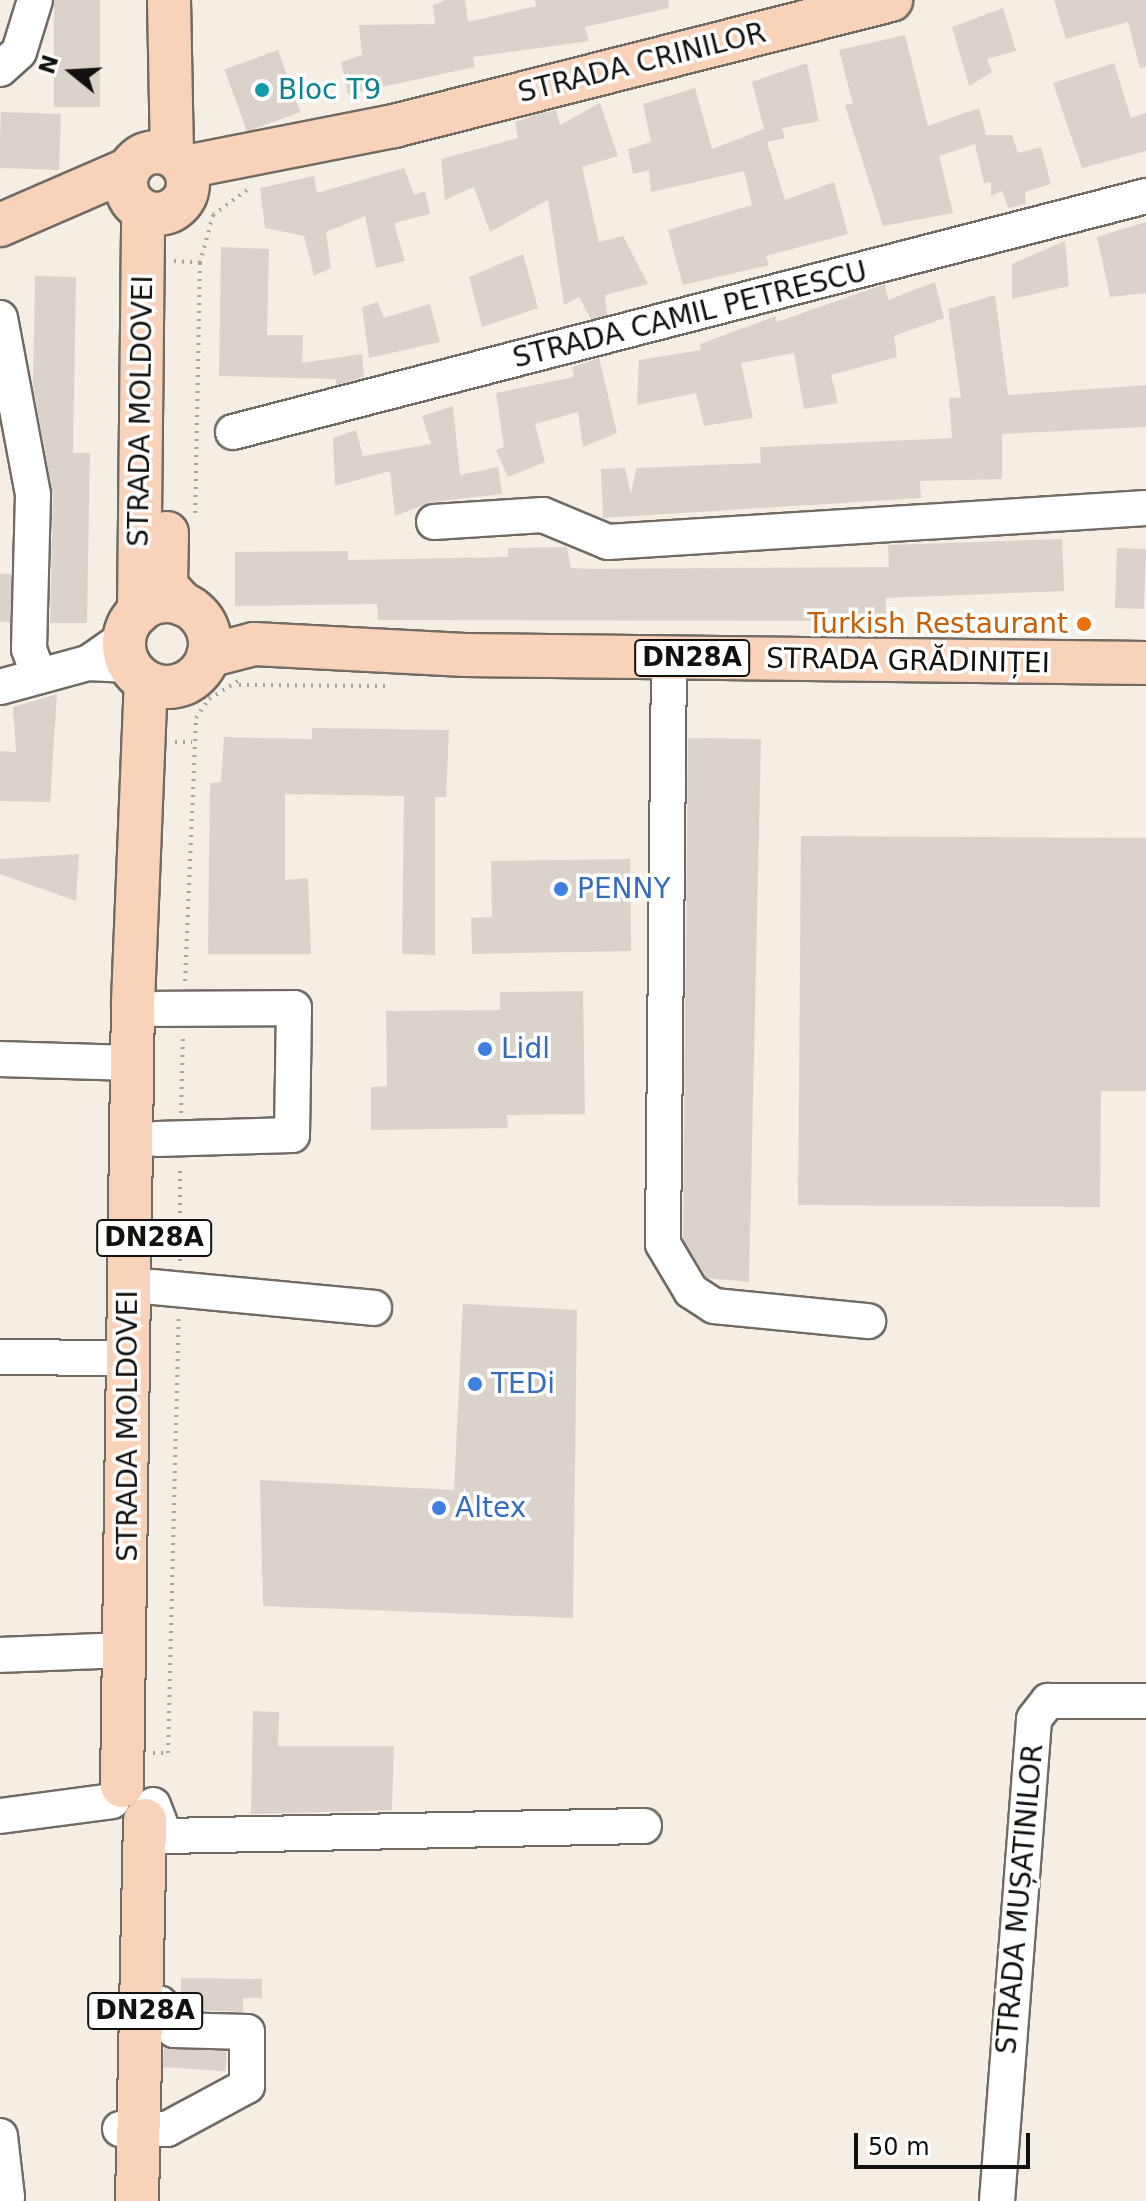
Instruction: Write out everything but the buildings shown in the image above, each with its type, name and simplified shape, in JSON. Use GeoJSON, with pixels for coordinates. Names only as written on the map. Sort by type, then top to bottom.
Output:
{"type":"FeatureCollection","features":[{"type":"Feature","properties":{"kind":"main road","name":"STRADA MOLDOVEI"},"geometry":{"type":"LineString","coordinates":[[145,0],[158,183],[185,262],[166,586],[215,640]]}},
{"type":"Feature","properties":{"kind":"main road","name":"STRADA MOLDOVEI"},"geometry":{"type":"LineString","coordinates":[[119,2201],[145,2004],[132,1803],[127,1650],[133,658],[169,0]]}},
{"type":"Feature","properties":{"kind":"main road","name":"STRADA CRINILOR"},"geometry":{"type":"LineString","coordinates":[[158,183],[891,0]]}},
{"type":"Feature","properties":{"kind":"main road","name":"STRADA CRINILOR"},"geometry":{"type":"LineString","coordinates":[[158,183],[271,166],[394,126]]}},
{"type":"Feature","properties":{"kind":"main road"},"geometry":{"type":"LineString","coordinates":[[0,228],[158,183]]}},
{"type":"Feature","properties":{"kind":"main road","name":"DN28A"},"geometry":{"type":"LineString","coordinates":[[133,658],[161,602],[215,640]]}},
{"type":"Feature","properties":{"kind":"main road"},"geometry":{"type":"LineString","coordinates":[[133,658],[197,676],[215,640]]}},
{"type":"Feature","properties":{"kind":"main road","name":"STRADA GRĂDINIȚEI"},"geometry":{"type":"LineString","coordinates":[[215,640],[669,658],[1146,663]]}},
{"type":"Feature","properties":{"kind":"main road","name":"STRADA MOLDOVEI"},"geometry":{"type":"LineString","coordinates":[[133,658],[182,742],[171,1009],[166,1287],[132,1803],[130,2129],[137,2201]]}},
{"type":"Feature","properties":{"kind":"street"},"geometry":{"type":"LineString","coordinates":[[0,69],[19,52],[35,0]]}},
{"type":"Feature","properties":{"kind":"street","name":"STRADA CAMIL PETRESCU"},"geometry":{"type":"LineString","coordinates":[[233,432],[1146,196]]}},
{"type":"Feature","properties":{"kind":"street"},"geometry":{"type":"LineString","coordinates":[[0,318],[29,649],[39,676]]}},
{"type":"Feature","properties":{"kind":"street"},"geometry":{"type":"LineString","coordinates":[[434,522],[543,515],[608,542],[1146,508]]}},
{"type":"Feature","properties":{"kind":"street"},"geometry":{"type":"LineString","coordinates":[[0,687],[39,676],[133,658]]}},
{"type":"Feature","properties":{"kind":"street"},"geometry":{"type":"LineString","coordinates":[[669,658],[663,1244],[691,1291],[714,1306],[868,1321]]}},
{"type":"Feature","properties":{"kind":"street"},"geometry":{"type":"LineString","coordinates":[[169,1138],[292,1135],[294,1008],[171,1009]]}},
{"type":"Feature","properties":{"kind":"street"},"geometry":{"type":"LineString","coordinates":[[0,1059],[132,1063]]}},
{"type":"Feature","properties":{"kind":"street"},"geometry":{"type":"LineString","coordinates":[[166,1287],[374,1308]]}},
{"type":"Feature","properties":{"kind":"street"},"geometry":{"type":"LineString","coordinates":[[0,1357],[127,1358]]}},
{"type":"Feature","properties":{"kind":"street"},"geometry":{"type":"LineString","coordinates":[[0,1655],[127,1650]]}},
{"type":"Feature","properties":{"kind":"street","name":"STRADA MUȘATINILOR"},"geometry":{"type":"LineString","coordinates":[[997,2201],[1034,1719],[1048,1701],[1146,1701]]}},
{"type":"Feature","properties":{"kind":"street"},"geometry":{"type":"LineString","coordinates":[[0,1816],[132,1803],[644,1826]]}},
{"type":"Feature","properties":{"kind":"street"},"geometry":{"type":"LineString","coordinates":[[130,2129],[167,2129],[247,2086],[247,2032],[174,2030],[160,2004],[145,2004]]}},
{"type":"Feature","properties":{"kind":"street"},"geometry":{"type":"LineString","coordinates":[[0,2136],[7,2197],[0,2198]]}},
{"type":"Feature","properties":{"kind":"path"},"geometry":{"type":"LineString","coordinates":[[195,525],[185,262],[213,215],[233,195],[273,180],[271,166]]}},
{"type":"Feature","properties":{"kind":"path"},"geometry":{"type":"LineString","coordinates":[[215,640],[239,685]]}},
{"type":"Feature","properties":{"kind":"path"},"geometry":{"type":"LineString","coordinates":[[132,1803],[168,1753],[166,1287],[171,1009],[182,742],[209,699],[239,685],[405,686]]}},
{"type":"Feature","properties":{"kind":"place","name":"Bloc T9"},"geometry":{"type":"Point","coordinates":[262,90]}},
{"type":"Feature","properties":{"kind":"place","name":"Turkish Restaurant"},"geometry":{"type":"Point","coordinates":[1084,624]}},
{"type":"Feature","properties":{"kind":"place","name":"PENNY"},"geometry":{"type":"Point","coordinates":[561,889]}},
{"type":"Feature","properties":{"kind":"place","name":"Lidl"},"geometry":{"type":"Point","coordinates":[485,1049]}},
{"type":"Feature","properties":{"kind":"place","name":"TEDi"},"geometry":{"type":"Point","coordinates":[475,1384]}},
{"type":"Feature","properties":{"kind":"place","name":"Altex"},"geometry":{"type":"Point","coordinates":[439,1508]}}]}
